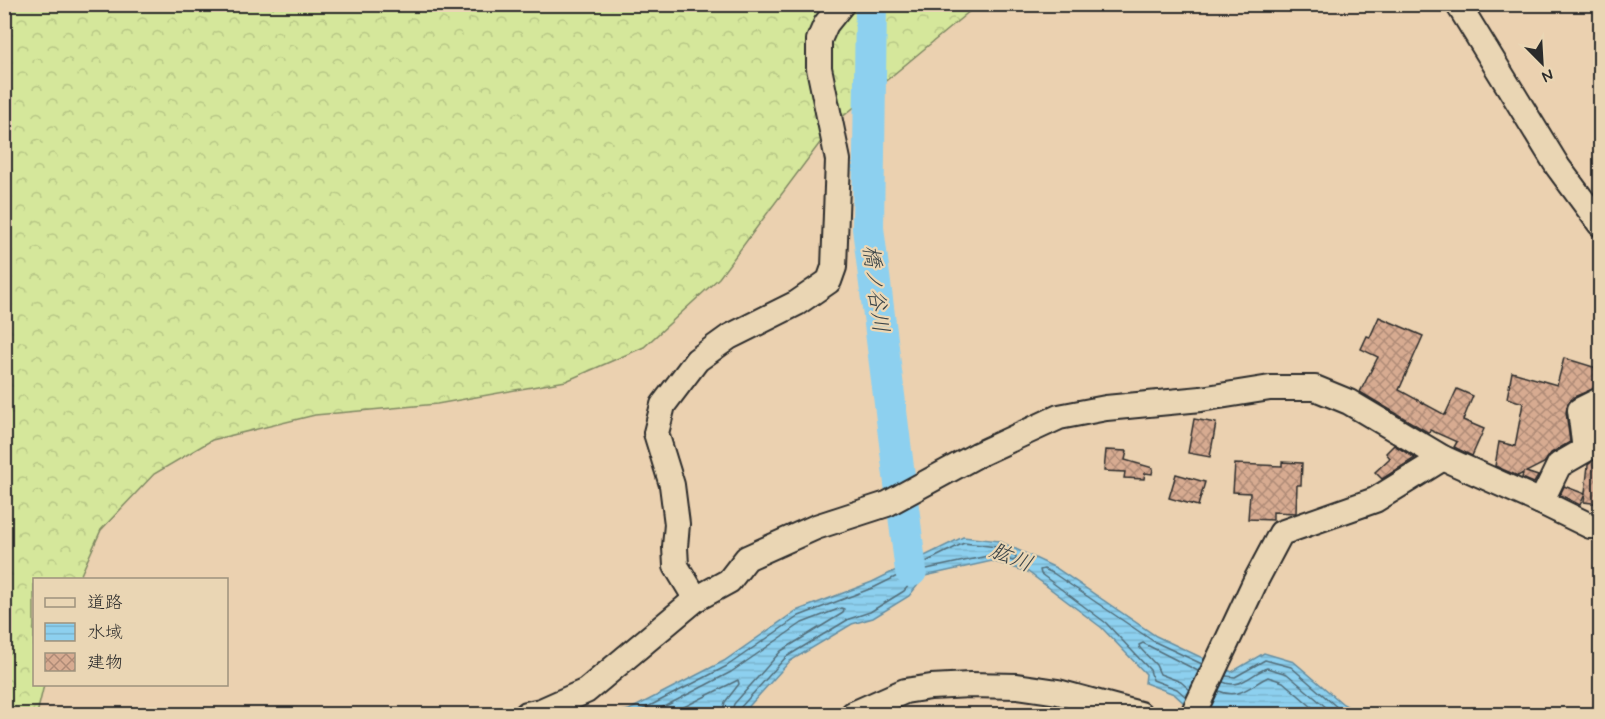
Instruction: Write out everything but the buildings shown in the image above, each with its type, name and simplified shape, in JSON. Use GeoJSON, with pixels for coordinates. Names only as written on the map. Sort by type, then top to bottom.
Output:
{"type":"FeatureCollection","features":[{"type":"Feature","properties":{"kind":"street"},"geometry":{"type":"LineString","coordinates":[[696,599],[676,566],[677,524],[672,485],[656,433],[663,405],[697,360],[729,337],[797,303],[830,281],[834,267],[838,160],[819,68],[819,40],[826,24],[842,4]]}},
{"type":"Feature","properties":{"kind":"street"},"geometry":{"type":"LineString","coordinates":[[1458,4],[1558,167],[1600,224]]}},
{"type":"Feature","properties":{"kind":"street"},"geometry":{"type":"LineString","coordinates":[[527,714],[541,711],[586,691],[696,599],[729,581],[747,558],[816,527],[886,504],[977,455],[1059,417],[1106,408],[1201,399],[1270,388],[1315,388],[1349,402],[1443,458],[1590,526],[1600,526]]}},
{"type":"Feature","properties":{"kind":"street"},"geometry":{"type":"LineString","coordinates":[[1541,502],[1559,465],[1585,450],[1580,410],[1600,400]]}},
{"type":"Feature","properties":{"kind":"street"},"geometry":{"type":"LineString","coordinates":[[1193,714],[1255,582],[1281,533],[1375,500],[1443,458]]}},
{"type":"Feature","properties":{"kind":"street"},"geometry":{"type":"LineString","coordinates":[[853,714],[905,692],[931,687],[970,685],[1017,686],[1058,692],[1140,714]]}},
{"type":"Feature","properties":{"kind":"green space"},"geometry":{"type":"Polygon","coordinates":[[[4,5],[977,5],[834,124],[719,278],[644,347],[566,381],[437,404],[315,415],[212,440],[154,474],[101,530],[79,578],[33,578],[33,686],[44,686],[37,714],[4,714],[4,5]]]}},
{"type":"Feature","properties":{"kind":"water","name":"肱川"},"geometry":{"type":"Polygon","coordinates":[[[963,537],[999,541],[1056,568],[1156,636],[1232,672],[1264,653],[1294,662],[1343,704],[1361,714],[1196,714],[1174,694],[1145,683],[1146,674],[1102,628],[1028,572],[992,561],[925,576],[909,596],[873,618],[852,624],[790,661],[742,714],[613,714],[629,710],[724,661],[796,611],[872,582],[963,537]]]}},
{"type":"Feature","properties":{"kind":"waterway","name":"橋ノ谷川"},"geometry":{"type":"LineString","coordinates":[[871,4],[868,228],[911,571]]}}]}
